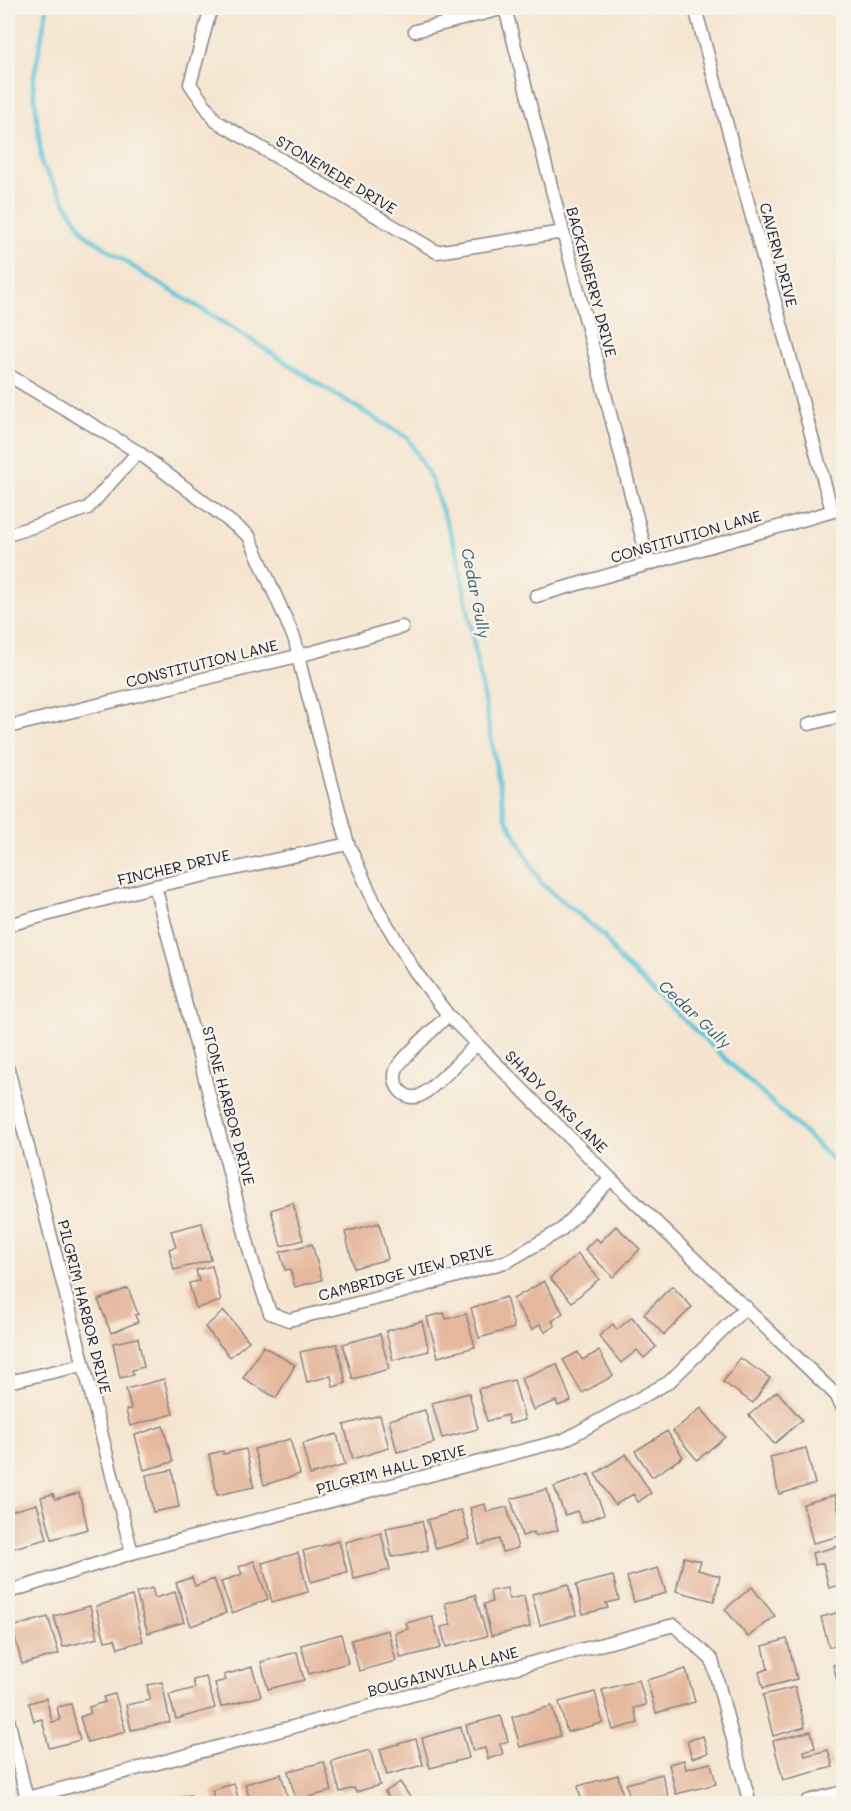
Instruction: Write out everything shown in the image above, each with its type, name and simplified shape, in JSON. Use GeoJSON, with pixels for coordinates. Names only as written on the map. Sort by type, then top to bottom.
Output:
{"type":"FeatureCollection","features":[{"type":"Feature","properties":{"kind":"main road"},"geometry":{"type":"LineString","coordinates":[[809,1803],[843,1795]]}},
{"type":"Feature","properties":{"kind":"street","name":"STONEMEDE DRIVE"},"geometry":{"type":"LineString","coordinates":[[211,8],[190,84],[216,121],[437,252],[563,232]]}},
{"type":"Feature","properties":{"kind":"street","name":"BACKENBERRY DRIVE"},"geometry":{"type":"LineString","coordinates":[[505,8],[649,564]]}},
{"type":"Feature","properties":{"kind":"street"},"geometry":{"type":"LineString","coordinates":[[415,31],[505,8]]}},
{"type":"Feature","properties":{"kind":"street","name":"CAVERN DRIVE"},"geometry":{"type":"LineString","coordinates":[[695,8],[838,510]]}},
{"type":"Feature","properties":{"kind":"street","name":"SHADY OAKS LANE"},"geometry":{"type":"LineString","coordinates":[[8,375],[138,452],[249,536],[300,655],[301,669],[348,844],[376,906],[414,970],[448,1015],[611,1179],[836,1395],[843,1410]]}},
{"type":"Feature","properties":{"kind":"street"},"geometry":{"type":"LineString","coordinates":[[8,535],[88,508],[138,452]]}},
{"type":"Feature","properties":{"kind":"street","name":"CONSTITUTION LANE"},"geometry":{"type":"LineString","coordinates":[[536,596],[838,510]]}},
{"type":"Feature","properties":{"kind":"street","name":"CONSTITUTION LANE"},"geometry":{"type":"LineString","coordinates":[[8,727],[300,655],[402,627]]}},
{"type":"Feature","properties":{"kind":"street"},"geometry":{"type":"LineString","coordinates":[[809,724],[843,715]]}},
{"type":"Feature","properties":{"kind":"street","name":"FINCHER DRIVE"},"geometry":{"type":"LineString","coordinates":[[8,925],[155,886],[348,844]]}},
{"type":"Feature","properties":{"kind":"street","name":"STONE HARBOR DRIVE"},"geometry":{"type":"LineString","coordinates":[[155,886],[252,1260],[270,1313],[289,1320]]}},
{"type":"Feature","properties":{"kind":"street"},"geometry":{"type":"LineString","coordinates":[[448,1015],[397,1066],[394,1079],[399,1090],[408,1096],[421,1095],[477,1044]]}},
{"type":"Feature","properties":{"kind":"street","name":"PILGRIM HARBOR DRIVE"},"geometry":{"type":"LineString","coordinates":[[8,1069],[132,1553]]}},
{"type":"Feature","properties":{"kind":"street","name":"CAMBRIDGE VIEW DRIVE"},"geometry":{"type":"LineString","coordinates":[[289,1320],[398,1293],[508,1261],[561,1230],[611,1179]]}},
{"type":"Feature","properties":{"kind":"street","name":"PILGRIM HALL DRIVE"},"geometry":{"type":"LineString","coordinates":[[8,1592],[132,1553],[564,1440],[669,1382],[746,1307]]}},
{"type":"Feature","properties":{"kind":"street"},"geometry":{"type":"LineString","coordinates":[[8,1382],[83,1365]]}},
{"type":"Feature","properties":{"kind":"street","name":"BOUGAINVILLA LANE"},"geometry":{"type":"LineString","coordinates":[[27,1801],[674,1626],[712,1660],[750,1803]]}},
{"type":"Feature","properties":{"kind":"street"},"geometry":{"type":"LineString","coordinates":[[8,1719],[27,1801]]}},
{"type":"Feature","properties":{"kind":"building"},"geometry":{"type":"Polygon","coordinates":[[[293,1203],[303,1240],[281,1246],[271,1210],[293,1203]]]}},
{"type":"Feature","properties":{"kind":"building"},"geometry":{"type":"Polygon","coordinates":[[[202,1223],[211,1260],[174,1270],[169,1249],[176,1247],[171,1231],[202,1223]]]}},
{"type":"Feature","properties":{"kind":"building"},"geometry":{"type":"Polygon","coordinates":[[[379,1223],[388,1259],[354,1268],[345,1232],[379,1223]]]}},
{"type":"Feature","properties":{"kind":"building"},"geometry":{"type":"Polygon","coordinates":[[[616,1226],[640,1249],[613,1277],[585,1249],[596,1238],[600,1242],[616,1226]]]}},
{"type":"Feature","properties":{"kind":"building"},"geometry":{"type":"Polygon","coordinates":[[[312,1244],[322,1280],[295,1287],[290,1269],[285,1270],[280,1252],[312,1244]]]}},
{"type":"Feature","properties":{"kind":"building"},"geometry":{"type":"Polygon","coordinates":[[[578,1254],[599,1279],[572,1302],[550,1278],[578,1254]]]}},
{"type":"Feature","properties":{"kind":"building"},"geometry":{"type":"Polygon","coordinates":[[[212,1266],[221,1301],[196,1308],[189,1283],[199,1281],[196,1270],[212,1266]]]}},
{"type":"Feature","properties":{"kind":"building"},"geometry":{"type":"Polygon","coordinates":[[[544,1281],[563,1313],[552,1321],[555,1326],[545,1332],[540,1324],[532,1330],[513,1299],[544,1281]]]}},
{"type":"Feature","properties":{"kind":"building"},"geometry":{"type":"Polygon","coordinates":[[[672,1286],[692,1307],[664,1335],[644,1314],[672,1286]]]}},
{"type":"Feature","properties":{"kind":"building"},"geometry":{"type":"Polygon","coordinates":[[[128,1288],[138,1314],[135,1315],[138,1322],[111,1333],[98,1300],[128,1288]]]}},
{"type":"Feature","properties":{"kind":"building"},"geometry":{"type":"Polygon","coordinates":[[[506,1297],[514,1328],[479,1338],[471,1308],[506,1297]]]}},
{"type":"Feature","properties":{"kind":"building"},"geometry":{"type":"Polygon","coordinates":[[[224,1311],[249,1341],[230,1357],[205,1327],[224,1311]]]}},
{"type":"Feature","properties":{"kind":"building"},"geometry":{"type":"Polygon","coordinates":[[[444,1313],[446,1319],[466,1314],[475,1347],[438,1357],[427,1317],[444,1313]]]}},
{"type":"Feature","properties":{"kind":"building"},"geometry":{"type":"Polygon","coordinates":[[[632,1317],[656,1347],[644,1358],[637,1350],[621,1363],[599,1336],[613,1324],[617,1330],[632,1317]]]}},
{"type":"Feature","properties":{"kind":"building"},"geometry":{"type":"Polygon","coordinates":[[[422,1321],[429,1351],[393,1360],[386,1331],[422,1321]]]}},
{"type":"Feature","properties":{"kind":"building"},"geometry":{"type":"Polygon","coordinates":[[[380,1334],[389,1369],[353,1379],[343,1344],[380,1334]]]}},
{"type":"Feature","properties":{"kind":"building"},"geometry":{"type":"Polygon","coordinates":[[[138,1338],[144,1367],[132,1370],[133,1375],[120,1378],[113,1343],[138,1338]]]}},
{"type":"Feature","properties":{"kind":"building"},"geometry":{"type":"Polygon","coordinates":[[[337,1344],[346,1383],[333,1387],[331,1376],[307,1382],[300,1352],[337,1344]]]}},
{"type":"Feature","properties":{"kind":"building"},"geometry":{"type":"Polygon","coordinates":[[[263,1346],[295,1365],[276,1398],[243,1378],[263,1346]]]}},
{"type":"Feature","properties":{"kind":"building"},"geometry":{"type":"Polygon","coordinates":[[[599,1351],[613,1376],[582,1393],[563,1360],[578,1352],[582,1360],[599,1351]]]}},
{"type":"Feature","properties":{"kind":"building"},"geometry":{"type":"Polygon","coordinates":[[[740,1358],[770,1378],[753,1403],[723,1382],[740,1358]]]}},
{"type":"Feature","properties":{"kind":"building"},"geometry":{"type":"Polygon","coordinates":[[[557,1364],[571,1401],[558,1406],[556,1401],[533,1410],[521,1378],[557,1364]]]}},
{"type":"Feature","properties":{"kind":"building"},"geometry":{"type":"Polygon","coordinates":[[[164,1379],[173,1414],[130,1426],[126,1410],[131,1409],[126,1389],[164,1379]]]}},
{"type":"Feature","properties":{"kind":"building"},"geometry":{"type":"Polygon","coordinates":[[[514,1380],[525,1420],[509,1424],[507,1415],[487,1421],[478,1389],[514,1380]]]}},
{"type":"Feature","properties":{"kind":"building"},"geometry":{"type":"Polygon","coordinates":[[[777,1391],[802,1420],[774,1444],[749,1415],[777,1391]]]}},
{"type":"Feature","properties":{"kind":"building"},"geometry":{"type":"Polygon","coordinates":[[[469,1393],[478,1429],[442,1438],[432,1403],[469,1393]]]}},
{"type":"Feature","properties":{"kind":"building"},"geometry":{"type":"Polygon","coordinates":[[[701,1408],[725,1437],[697,1460],[673,1431],[701,1408]]]}},
{"type":"Feature","properties":{"kind":"building"},"geometry":{"type":"Polygon","coordinates":[[[425,1410],[434,1443],[397,1452],[389,1420],[425,1410]]]}},
{"type":"Feature","properties":{"kind":"building"},"geometry":{"type":"Polygon","coordinates":[[[380,1415],[389,1448],[353,1459],[344,1425],[380,1415]]]}},
{"type":"Feature","properties":{"kind":"building"},"geometry":{"type":"Polygon","coordinates":[[[163,1426],[173,1462],[144,1470],[135,1435],[163,1426]]]}},
{"type":"Feature","properties":{"kind":"building"},"geometry":{"type":"Polygon","coordinates":[[[667,1431],[683,1457],[652,1477],[635,1451],[667,1431]]]}},
{"type":"Feature","properties":{"kind":"building"},"geometry":{"type":"Polygon","coordinates":[[[337,1434],[345,1465],[310,1475],[302,1444],[337,1434]]]}},
{"type":"Feature","properties":{"kind":"building"},"geometry":{"type":"Polygon","coordinates":[[[290,1439],[300,1474],[264,1485],[254,1449],[290,1439]]]}},
{"type":"Feature","properties":{"kind":"building"},"geometry":{"type":"Polygon","coordinates":[[[806,1448],[815,1484],[779,1494],[770,1457],[806,1448]]]}},
{"type":"Feature","properties":{"kind":"building"},"geometry":{"type":"Polygon","coordinates":[[[246,1449],[254,1487],[217,1495],[209,1454],[223,1451],[223,1454],[246,1449]]]}},
{"type":"Feature","properties":{"kind":"building"},"geometry":{"type":"Polygon","coordinates":[[[626,1454],[651,1493],[638,1502],[633,1494],[615,1505],[595,1474],[626,1454]]]}},
{"type":"Feature","properties":{"kind":"building"},"geometry":{"type":"Polygon","coordinates":[[[172,1470],[179,1507],[153,1512],[146,1475],[172,1470]]]}},
{"type":"Feature","properties":{"kind":"building"},"geometry":{"type":"Polygon","coordinates":[[[589,1474],[604,1514],[582,1523],[577,1511],[565,1515],[554,1487],[589,1474]]]}},
{"type":"Feature","properties":{"kind":"building"},"geometry":{"type":"Polygon","coordinates":[[[547,1489],[558,1530],[535,1536],[534,1532],[522,1536],[511,1499],[547,1489]]]}},
{"type":"Feature","properties":{"kind":"building"},"geometry":{"type":"Polygon","coordinates":[[[79,1493],[88,1529],[52,1539],[41,1497],[53,1494],[55,1499],[79,1493]]]}},
{"type":"Feature","properties":{"kind":"building"},"geometry":{"type":"Polygon","coordinates":[[[835,1495],[844,1535],[813,1543],[803,1504],[835,1495]]]}},
{"type":"Feature","properties":{"kind":"building"},"geometry":{"type":"Polygon","coordinates":[[[37,1504],[47,1539],[10,1549],[8,1512],[37,1504]]]}},
{"type":"Feature","properties":{"kind":"building"},"geometry":{"type":"Polygon","coordinates":[[[485,1504],[487,1512],[507,1507],[518,1548],[502,1552],[499,1539],[479,1545],[470,1508],[485,1504]]]}},
{"type":"Feature","properties":{"kind":"building"},"geometry":{"type":"Polygon","coordinates":[[[461,1510],[470,1539],[436,1549],[427,1520],[461,1510]]]}},
{"type":"Feature","properties":{"kind":"building"},"geometry":{"type":"Polygon","coordinates":[[[422,1521],[428,1550],[392,1557],[386,1528],[422,1521]]]}},
{"type":"Feature","properties":{"kind":"building"},"geometry":{"type":"Polygon","coordinates":[[[381,1533],[390,1570],[354,1579],[345,1542],[381,1533]]]}},
{"type":"Feature","properties":{"kind":"building"},"geometry":{"type":"Polygon","coordinates":[[[339,1541],[347,1572],[311,1582],[303,1551],[339,1541]]]}},
{"type":"Feature","properties":{"kind":"building"},"geometry":{"type":"Polygon","coordinates":[[[844,1545],[844,1584],[829,1588],[823,1563],[815,1565],[812,1553],[844,1545]]]}},
{"type":"Feature","properties":{"kind":"building"},"geometry":{"type":"Polygon","coordinates":[[[298,1553],[308,1592],[272,1602],[262,1563],[298,1553]]]}},
{"type":"Feature","properties":{"kind":"building"},"geometry":{"type":"Polygon","coordinates":[[[684,1557],[701,1561],[698,1570],[720,1576],[714,1601],[676,1591],[684,1557]]]}},
{"type":"Feature","properties":{"kind":"building"},"geometry":{"type":"Polygon","coordinates":[[[254,1561],[268,1599],[232,1613],[221,1582],[242,1574],[239,1567],[254,1561]]]}},
{"type":"Feature","properties":{"kind":"building"},"geometry":{"type":"Polygon","coordinates":[[[658,1568],[666,1593],[634,1602],[627,1577],[658,1568]]]}},
{"type":"Feature","properties":{"kind":"building"},"geometry":{"type":"Polygon","coordinates":[[[613,1576],[619,1600],[606,1603],[608,1608],[583,1614],[576,1585],[613,1576]]]}},
{"type":"Feature","properties":{"kind":"building"},"geometry":{"type":"Polygon","coordinates":[[[192,1577],[195,1586],[214,1579],[226,1613],[191,1626],[176,1583],[192,1577]]]}},
{"type":"Feature","properties":{"kind":"building"},"geometry":{"type":"Polygon","coordinates":[[[568,1584],[576,1615],[540,1625],[532,1594],[568,1584]]]}},
{"type":"Feature","properties":{"kind":"building"},"geometry":{"type":"Polygon","coordinates":[[[752,1587],[775,1616],[748,1637],[725,1609],[752,1587]]]}},
{"type":"Feature","properties":{"kind":"building"},"geometry":{"type":"Polygon","coordinates":[[[152,1588],[155,1598],[175,1592],[184,1622],[148,1633],[136,1593],[152,1588]]]}},
{"type":"Feature","properties":{"kind":"building"},"geometry":{"type":"Polygon","coordinates":[[[507,1588],[509,1599],[524,1596],[530,1627],[491,1636],[484,1604],[492,1602],[490,1591],[507,1588]]]}},
{"type":"Feature","properties":{"kind":"building"},"geometry":{"type":"Polygon","coordinates":[[[475,1595],[487,1636],[446,1647],[441,1627],[451,1625],[445,1603],[475,1595]]]}},
{"type":"Feature","properties":{"kind":"building"},"geometry":{"type":"Polygon","coordinates":[[[132,1596],[143,1641],[118,1648],[115,1639],[105,1641],[96,1606],[132,1596]]]}},
{"type":"Feature","properties":{"kind":"building"},"geometry":{"type":"Polygon","coordinates":[[[90,1606],[98,1638],[63,1647],[54,1616],[90,1606]]]}},
{"type":"Feature","properties":{"kind":"building"},"geometry":{"type":"Polygon","coordinates":[[[844,1611],[844,1643],[829,1647],[821,1617],[844,1611]]]}},
{"type":"Feature","properties":{"kind":"building"},"geometry":{"type":"Polygon","coordinates":[[[432,1616],[441,1648],[401,1658],[395,1633],[408,1629],[406,1623],[432,1616]]]}},
{"type":"Feature","properties":{"kind":"building"},"geometry":{"type":"Polygon","coordinates":[[[48,1617],[59,1654],[22,1664],[12,1627],[48,1617]]]}},
{"type":"Feature","properties":{"kind":"building"},"geometry":{"type":"Polygon","coordinates":[[[388,1630],[396,1661],[359,1671],[351,1640],[388,1630]]]}},
{"type":"Feature","properties":{"kind":"building"},"geometry":{"type":"Polygon","coordinates":[[[341,1634],[348,1663],[309,1674],[301,1645],[341,1634]]]}},
{"type":"Feature","properties":{"kind":"building"},"geometry":{"type":"Polygon","coordinates":[[[787,1639],[797,1679],[763,1688],[759,1672],[768,1669],[763,1646],[787,1639]]]}},
{"type":"Feature","properties":{"kind":"building"},"geometry":{"type":"Polygon","coordinates":[[[297,1652],[304,1680],[268,1689],[261,1662],[297,1652]]]}},
{"type":"Feature","properties":{"kind":"building"},"geometry":{"type":"Polygon","coordinates":[[[844,1662],[844,1694],[841,1695],[833,1665],[844,1662]]]}},
{"type":"Feature","properties":{"kind":"building"},"geometry":{"type":"Polygon","coordinates":[[[252,1667],[261,1696],[221,1707],[215,1683],[226,1680],[224,1675],[252,1667]]]}},
{"type":"Feature","properties":{"kind":"building"},"geometry":{"type":"Polygon","coordinates":[[[686,1669],[695,1702],[656,1713],[647,1680],[686,1669]]]}},
{"type":"Feature","properties":{"kind":"building"},"geometry":{"type":"Polygon","coordinates":[[[206,1677],[215,1708],[176,1719],[169,1695],[195,1688],[193,1680],[206,1677]]]}},
{"type":"Feature","properties":{"kind":"building"},"geometry":{"type":"Polygon","coordinates":[[[639,1680],[646,1705],[634,1708],[638,1723],[613,1730],[602,1690],[639,1680]]]}},
{"type":"Feature","properties":{"kind":"building"},"geometry":{"type":"Polygon","coordinates":[[[162,1682],[170,1722],[131,1730],[126,1705],[150,1700],[147,1685],[162,1682]]]}},
{"type":"Feature","properties":{"kind":"building"},"geometry":{"type":"Polygon","coordinates":[[[795,1687],[805,1727],[773,1736],[763,1695],[795,1687]]]}},
{"type":"Feature","properties":{"kind":"building"},"geometry":{"type":"Polygon","coordinates":[[[595,1692],[603,1723],[567,1732],[559,1702],[595,1692]]]}},
{"type":"Feature","properties":{"kind":"building"},"geometry":{"type":"Polygon","coordinates":[[[115,1694],[126,1732],[87,1742],[80,1717],[91,1713],[89,1707],[105,1702],[103,1697],[115,1694]]]}},
{"type":"Feature","properties":{"kind":"building"},"geometry":{"type":"Polygon","coordinates":[[[46,1698],[52,1722],[60,1720],[57,1707],[71,1704],[80,1740],[49,1748],[42,1719],[34,1721],[29,1703],[46,1698]]]}},
{"type":"Feature","properties":{"kind":"building"},"geometry":{"type":"Polygon","coordinates":[[[552,1706],[560,1736],[520,1747],[512,1717],[552,1706]]]}},
{"type":"Feature","properties":{"kind":"building"},"geometry":{"type":"Polygon","coordinates":[[[501,1716],[508,1741],[500,1744],[503,1754],[488,1759],[485,1748],[473,1751],[466,1725],[501,1716]]]}},
{"type":"Feature","properties":{"kind":"building"},"geometry":{"type":"Polygon","coordinates":[[[461,1727],[469,1758],[430,1768],[422,1738],[461,1727]]]}},
{"type":"Feature","properties":{"kind":"building"},"geometry":{"type":"Polygon","coordinates":[[[811,1731],[815,1748],[804,1751],[805,1756],[828,1750],[833,1767],[783,1780],[773,1741],[811,1731]]]}},
{"type":"Feature","properties":{"kind":"building"},"geometry":{"type":"Polygon","coordinates":[[[703,1736],[708,1753],[692,1758],[687,1741],[703,1736]]]}},
{"type":"Feature","properties":{"kind":"building"},"geometry":{"type":"Polygon","coordinates":[[[416,1739],[423,1765],[387,1775],[380,1749],[416,1739]]]}},
{"type":"Feature","properties":{"kind":"building"},"geometry":{"type":"Polygon","coordinates":[[[370,1750],[380,1785],[356,1792],[354,1788],[340,1792],[331,1761],[370,1750]]]}},
{"type":"Feature","properties":{"kind":"building"},"geometry":{"type":"Polygon","coordinates":[[[684,1760],[686,1769],[711,1763],[716,1784],[676,1794],[669,1764],[684,1760]]]}},
{"type":"Feature","properties":{"kind":"building"},"geometry":{"type":"Polygon","coordinates":[[[324,1762],[332,1791],[296,1800],[288,1771],[324,1762]]]}},
{"type":"Feature","properties":{"kind":"building"},"geometry":{"type":"Polygon","coordinates":[[[281,1774],[289,1802],[251,1804],[245,1784],[281,1774]]]}},
{"type":"Feature","properties":{"kind":"building"},"geometry":{"type":"Polygon","coordinates":[[[662,1774],[669,1799],[653,1804],[632,1804],[626,1784],[662,1774]]]}},
{"type":"Feature","properties":{"kind":"building"},"geometry":{"type":"Polygon","coordinates":[[[618,1775],[625,1804],[582,1804],[578,1786],[618,1775]]]}},
{"type":"Feature","properties":{"kind":"building"},"geometry":{"type":"Polygon","coordinates":[[[400,1782],[410,1797],[400,1804],[393,1804],[385,1792],[400,1782]]]}},
{"type":"Feature","properties":{"kind":"building"},"geometry":{"type":"Polygon","coordinates":[[[234,1784],[240,1804],[215,1804],[212,1790],[234,1784]]]}},
{"type":"Feature","properties":{"kind":"building"},"geometry":{"type":"Polygon","coordinates":[[[190,1795],[192,1804],[159,1804],[159,1803],[190,1795]]]}},
{"type":"Feature","properties":{"kind":"waterway","name":"Cedar Gully"},"geometry":{"type":"LineString","coordinates":[[47,8],[33,82],[42,165],[85,234],[147,276],[408,438],[431,479],[458,555],[505,816],[541,883],[604,936],[619,959],[844,1170]]}}]}
